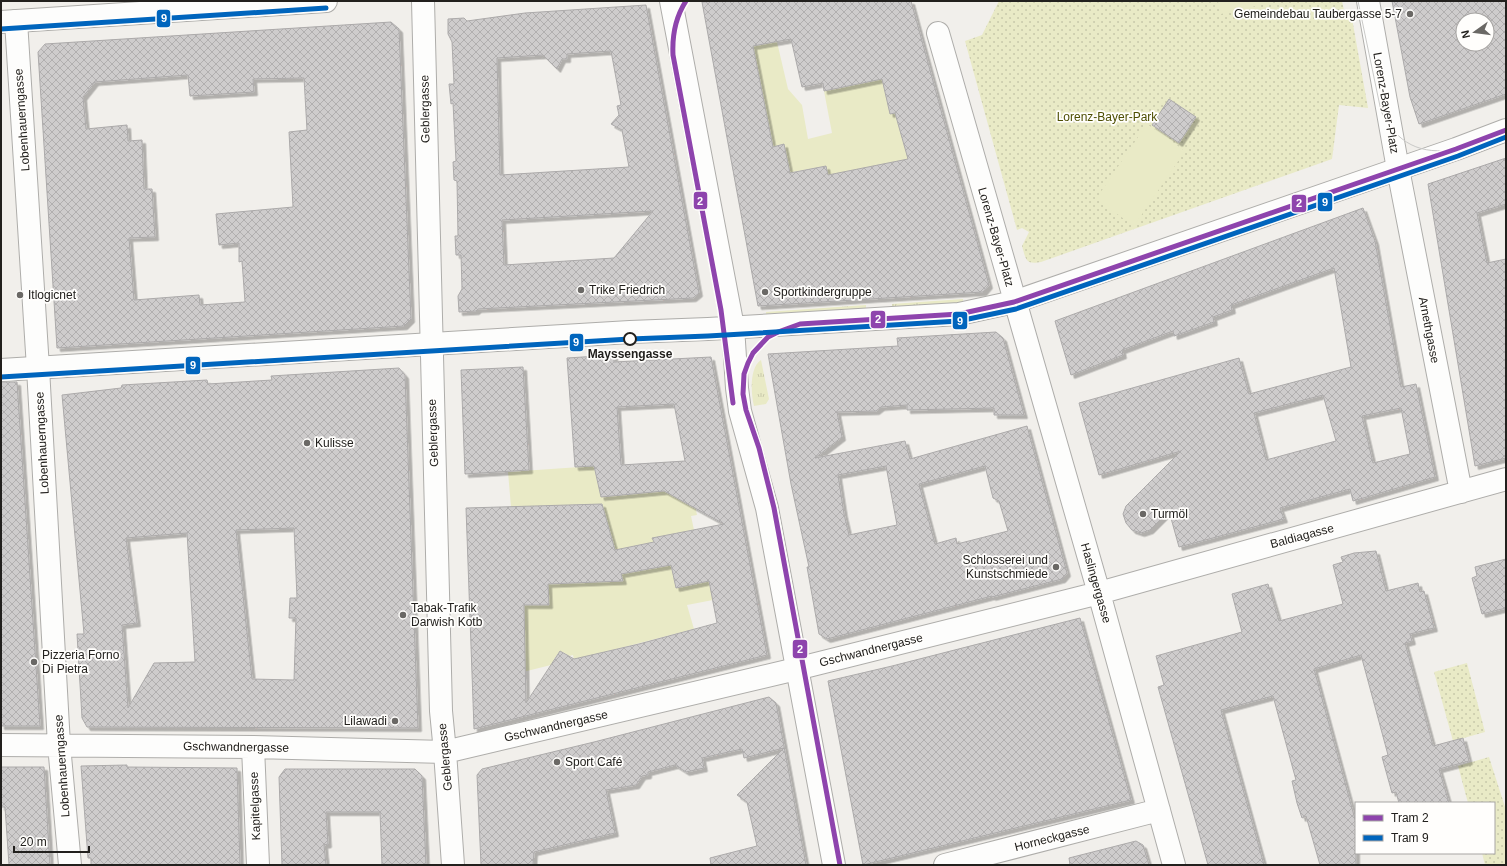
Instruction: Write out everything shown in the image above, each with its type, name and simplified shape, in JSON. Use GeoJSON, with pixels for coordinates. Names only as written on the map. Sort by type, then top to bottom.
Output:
{"type":"FeatureCollection","features":[{"type":"Feature","properties":{"kind":"street"},"geometry":{"type":"LineString","coordinates":[[9,21],[326,1]]}},
{"type":"Feature","properties":{"kind":"street","name":"Geblergasse"},"geometry":{"type":"LineString","coordinates":[[423,1],[441,711],[453,865]]}},
{"type":"Feature","properties":{"kind":"street"},"geometry":{"type":"LineString","coordinates":[[671,1],[733,327],[737,394],[740,411],[767,508],[834,865]]}},
{"type":"Feature","properties":{"kind":"street","name":"Lorenz-Bayer-Platz"},"geometry":{"type":"LineString","coordinates":[[938,33],[1014,302],[1398,169],[1368,1]]}},
{"type":"Feature","properties":{"kind":"street","name":"Lobenhauerngasse"},"geometry":{"type":"LineString","coordinates":[[9,21],[38,368],[59,745],[70,865]]}},
{"type":"Feature","properties":{"kind":"street"},"geometry":{"type":"LineString","coordinates":[[1398,169],[1506,130]]}},
{"type":"Feature","properties":{"kind":"street","name":"Arnethgasse"},"geometry":{"type":"LineString","coordinates":[[1398,169],[1461,492]]}},
{"type":"Feature","properties":{"kind":"street"},"geometry":{"type":"LineString","coordinates":[[1,370],[959,314],[1014,302]]}},
{"type":"Feature","properties":{"kind":"street","name":"Haslingergasse"},"geometry":{"type":"LineString","coordinates":[[1014,302],[1099,593],[1174,865]]}},
{"type":"Feature","properties":{"kind":"street","name":"Baldiagasse"},"geometry":{"type":"LineString","coordinates":[[1099,593],[1506,479]]}},
{"type":"Feature","properties":{"kind":"street","name":"Gschwandnergasse"},"geometry":{"type":"LineString","coordinates":[[1,745],[253,747],[445,752],[797,668],[1099,593]]}},
{"type":"Feature","properties":{"kind":"street","name":"Kapitelgasse"},"geometry":{"type":"LineString","coordinates":[[253,747],[258,865]]}},
{"type":"Feature","properties":{"kind":"street","name":"Horneckgasse"},"geometry":{"type":"LineString","coordinates":[[945,865],[1159,810]]}},
{"type":"Feature","properties":{"kind":"green space","name":"Lorenz-Bayer-Park"},"geometry":{"type":"Polygon","coordinates":[[[999,1],[1342,1],[1345,15],[1351,13],[1368,108],[1339,105],[1332,159],[1041,262],[1032,263],[1027,260],[1022,246],[1029,232],[1022,228],[1017,230],[965,41],[982,35],[999,1]]]}},
{"type":"Feature","properties":{"kind":"green space"},"geometry":{"type":"Polygon","coordinates":[[[1218,1],[1278,1],[1221,14],[1218,1]]]}},
{"type":"Feature","properties":{"kind":"green space"},"geometry":{"type":"Polygon","coordinates":[[[777,42],[788,89],[802,105],[808,139],[832,133],[824,91],[850,85],[879,51],[890,114],[896,113],[922,209],[828,179],[826,166],[793,172],[780,188],[784,144],[773,147],[752,43],[777,42]]]}},
{"type":"Feature","properties":{"kind":"green space"},"geometry":{"type":"Polygon","coordinates":[[[1147,124],[1185,151],[1134,226],[1096,199],[1147,124]]]}},
{"type":"Feature","properties":{"kind":"green space"},"geometry":{"type":"Polygon","coordinates":[[[963,299],[963,304],[892,311],[892,304],[963,299]]]}},
{"type":"Feature","properties":{"kind":"green space"},"geometry":{"type":"Polygon","coordinates":[[[866,305],[866,312],[766,317],[766,312],[866,305]]]}},
{"type":"Feature","properties":{"kind":"green space"},"geometry":{"type":"Polygon","coordinates":[[[761,360],[769,399],[766,404],[754,406],[752,395],[753,375],[754,369],[761,360]]]}},
{"type":"Feature","properties":{"kind":"green space"},"geometry":{"type":"Polygon","coordinates":[[[663,462],[685,462],[682,501],[690,506],[695,505],[697,515],[691,516],[694,530],[653,538],[654,542],[615,550],[602,504],[511,507],[508,472],[594,466],[597,481],[617,475],[664,491],[663,462]]]}},
{"type":"Feature","properties":{"kind":"green space"},"geometry":{"type":"Polygon","coordinates":[[[671,565],[676,588],[709,581],[713,600],[687,605],[694,629],[574,660],[573,655],[569,656],[563,652],[558,654],[554,659],[555,664],[519,673],[524,605],[549,605],[548,584],[622,581],[621,574],[671,565]]]}},
{"type":"Feature","properties":{"kind":"green space"},"geometry":{"type":"Polygon","coordinates":[[[1467,663],[1485,732],[1453,741],[1434,672],[1467,663]]]}},
{"type":"Feature","properties":{"kind":"green space"},"geometry":{"type":"Polygon","coordinates":[[[1489,757],[1506,810],[1506,865],[1485,865],[1482,854],[1495,854],[1495,802],[1468,802],[1458,766],[1489,757]]]}},
{"type":"Feature","properties":{"kind":"building"},"geometry":{"type":"Polygon","coordinates":[[[911,1],[989,285],[983,292],[758,306],[702,2],[911,1]],[[791,39],[753,46],[773,147],[784,144],[790,173],[826,166],[828,175],[908,159],[895,113],[890,114],[882,79],[824,91],[823,83],[802,87],[791,39]]]}},
{"type":"Feature","properties":{"kind":"building"},"geometry":{"type":"Polygon","coordinates":[[[1392,1],[1506,1],[1506,94],[1419,124],[1410,97],[1392,1]]]}},
{"type":"Feature","properties":{"kind":"building"},"geometry":{"type":"Polygon","coordinates":[[[646,5],[699,293],[693,298],[478,309],[476,311],[459,312],[458,296],[462,289],[461,255],[456,255],[455,236],[458,236],[457,181],[454,180],[453,162],[456,161],[453,103],[451,104],[449,84],[454,84],[452,42],[448,34],[448,19],[464,18],[467,21],[525,13],[646,5]],[[611,51],[567,54],[567,59],[562,59],[557,69],[543,55],[497,58],[500,175],[629,167],[622,130],[611,124],[619,115],[617,106],[621,105],[611,51]],[[653,211],[502,220],[504,265],[614,258],[653,211]]]}},
{"type":"Feature","properties":{"kind":"building"},"geometry":{"type":"Polygon","coordinates":[[[391,22],[399,29],[411,319],[404,326],[57,348],[38,52],[45,44],[391,22]],[[188,75],[95,82],[83,97],[86,129],[127,125],[128,141],[142,140],[144,189],[152,189],[155,237],[129,238],[134,300],[199,295],[200,305],[245,302],[242,261],[239,262],[239,243],[219,245],[216,214],[293,207],[289,132],[307,130],[304,78],[253,79],[254,92],[190,96],[188,75]]]}},
{"type":"Feature","properties":{"kind":"building"},"geometry":{"type":"Polygon","coordinates":[[[1169,99],[1196,117],[1179,143],[1152,125],[1169,99]]]}},
{"type":"Feature","properties":{"kind":"building"},"geometry":{"type":"Polygon","coordinates":[[[1506,158],[1506,204],[1477,213],[1487,263],[1506,259],[1506,458],[1475,466],[1428,184],[1506,158]]]}},
{"type":"Feature","properties":{"kind":"building"},"geometry":{"type":"Polygon","coordinates":[[[1363,208],[1375,241],[1401,387],[1416,384],[1435,477],[1353,501],[1350,489],[1280,508],[1284,519],[1179,547],[1169,511],[1150,530],[1141,533],[1132,530],[1126,523],[1123,514],[1126,506],[1181,451],[1099,475],[1079,403],[1239,358],[1249,394],[1351,367],[1334,268],[1231,305],[1232,310],[1213,317],[1214,322],[1174,336],[1173,331],[1122,350],[1123,355],[1071,375],[1055,321],[1363,208]],[[1323,395],[1254,413],[1266,460],[1336,441],[1323,395]],[[1401,408],[1362,416],[1373,463],[1410,454],[1401,408]]]}},
{"type":"Feature","properties":{"kind":"building"},"geometry":{"type":"Polygon","coordinates":[[[996,332],[1003,338],[1024,415],[994,415],[994,408],[907,410],[907,405],[881,407],[876,411],[837,412],[842,437],[815,458],[905,441],[910,459],[1027,426],[1067,573],[1062,579],[827,639],[819,634],[807,567],[809,567],[791,484],[768,354],[898,346],[897,338],[996,332]],[[886,466],[838,475],[849,535],[897,525],[886,466]],[[985,466],[919,484],[935,544],[956,538],[957,544],[1008,531],[999,501],[993,498],[985,466]]]}},
{"type":"Feature","properties":{"kind":"building"},"geometry":{"type":"Polygon","coordinates":[[[614,355],[614,362],[711,357],[767,655],[474,729],[466,508],[602,504],[615,550],[654,542],[652,538],[724,524],[664,491],[601,497],[594,466],[575,467],[567,358],[614,355]],[[674,404],[617,407],[621,465],[685,461],[674,404]],[[671,565],[621,574],[623,581],[548,584],[549,605],[524,605],[526,703],[560,651],[574,659],[639,644],[717,623],[709,581],[676,588],[671,565]]]}},
{"type":"Feature","properties":{"kind":"building"},"geometry":{"type":"Polygon","coordinates":[[[523,367],[529,470],[465,474],[461,370],[523,367]]]}},
{"type":"Feature","properties":{"kind":"building"},"geometry":{"type":"Polygon","coordinates":[[[399,368],[405,375],[418,728],[87,727],[82,718],[77,634],[84,634],[62,395],[121,388],[122,385],[207,380],[208,384],[272,380],[271,376],[399,368]],[[294,528],[236,530],[252,679],[294,680],[296,618],[289,618],[290,598],[297,598],[294,528]],[[187,533],[126,538],[137,623],[122,625],[128,708],[154,663],[195,662],[187,533]]]}},
{"type":"Feature","properties":{"kind":"building"},"geometry":{"type":"Polygon","coordinates":[[[1,382],[17,382],[40,726],[1,726],[1,382]]]}},
{"type":"Feature","properties":{"kind":"building"},"geometry":{"type":"Polygon","coordinates":[[[1376,551],[1386,591],[1418,583],[1420,592],[1424,591],[1434,628],[1410,634],[1412,641],[1405,643],[1433,746],[1463,738],[1469,761],[1439,769],[1449,802],[1399,802],[1396,792],[1392,793],[1382,757],[1388,755],[1361,655],[1314,669],[1355,819],[1356,865],[1320,865],[1306,816],[1302,818],[1297,803],[1292,781],[1296,780],[1273,696],[1221,710],[1264,865],[1208,865],[1158,687],[1164,685],[1156,656],[1242,632],[1232,594],[1268,584],[1279,621],[1343,604],[1333,565],[1343,562],[1341,557],[1354,553],[1376,551]]]}},
{"type":"Feature","properties":{"kind":"building"},"geometry":{"type":"Polygon","coordinates":[[[1506,559],[1506,608],[1482,614],[1472,578],[1477,576],[1475,567],[1506,559]]]}},
{"type":"Feature","properties":{"kind":"building"},"geometry":{"type":"Polygon","coordinates":[[[1080,618],[1131,800],[863,865],[828,681],[1080,618]]]}},
{"type":"Feature","properties":{"kind":"building"},"geometry":{"type":"Polygon","coordinates":[[[769,697],[776,703],[806,865],[711,865],[710,858],[757,846],[747,802],[737,795],[784,748],[744,758],[742,749],[702,758],[704,768],[686,772],[675,765],[648,772],[648,775],[642,776],[636,785],[606,790],[615,833],[534,852],[533,865],[481,865],[477,775],[482,769],[769,697]]]}},
{"type":"Feature","properties":{"kind":"building"},"geometry":{"type":"Polygon","coordinates":[[[127,765],[127,767],[237,768],[240,865],[91,865],[91,858],[88,858],[81,766],[127,765]]]}},
{"type":"Feature","properties":{"kind":"building"},"geometry":{"type":"Polygon","coordinates":[[[1,767],[44,767],[50,865],[9,865],[5,807],[1,807],[1,767]]]}},
{"type":"Feature","properties":{"kind":"building"},"geometry":{"type":"Polygon","coordinates":[[[285,769],[415,769],[422,776],[426,865],[382,865],[380,812],[326,812],[328,844],[324,845],[326,865],[282,865],[279,777],[285,769]]]}},
{"type":"Feature","properties":{"kind":"building"},"geometry":{"type":"Polygon","coordinates":[[[1136,841],[1143,845],[1149,865],[1070,865],[1069,858],[1136,841]]]}},
{"type":"Feature","properties":{"kind":"tram line","name":"2"},"geometry":{"type":"LineString","coordinates":[[686,1],[679,14],[675,27],[673,55],[721,310],[733,403]]}},
{"type":"Feature","properties":{"kind":"tram line"},"geometry":{"type":"LineString","coordinates":[[1358,1],[1381,111],[1387,122],[1402,139],[1411,145],[1432,151],[1456,149]]}},
{"type":"Feature","properties":{"kind":"tram line","name":"9"},"geometry":{"type":"LineString","coordinates":[[1,29],[326,8]]}},
{"type":"Feature","properties":{"kind":"tram line","name":"2"},"geometry":{"type":"LineString","coordinates":[[840,865],[774,508],[759,448],[746,410],[743,394],[744,374],[753,353],[768,337],[800,324],[959,314],[1014,302],[1456,149],[1506,130]]}},
{"type":"Feature","properties":{"kind":"tram line","name":"9"},"geometry":{"type":"LineString","coordinates":[[1,377],[630,339],[708,336],[959,321],[1016,309],[1458,156],[1506,137]]}},
{"type":"Feature","properties":{"kind":"place","name":"Gemeindebau Taubergasse 5-7"},"geometry":{"type":"Point","coordinates":[1410,14]}},
{"type":"Feature","properties":{"kind":"place","name":"Trike Friedrich"},"geometry":{"type":"Point","coordinates":[581,290]}},
{"type":"Feature","properties":{"kind":"place","name":"Sportkindergruppe"},"geometry":{"type":"Point","coordinates":[765,292]}},
{"type":"Feature","properties":{"kind":"place","name":"Itlogicnet"},"geometry":{"type":"Point","coordinates":[20,295]}},
{"type":"Feature","properties":{"kind":"place","name":"Mayssengasse"},"geometry":{"type":"Point","coordinates":[630,339]}},
{"type":"Feature","properties":{"kind":"place","name":"Kulisse"},"geometry":{"type":"Point","coordinates":[307,443]}},
{"type":"Feature","properties":{"kind":"place","name":"Turmöl"},"geometry":{"type":"Point","coordinates":[1143,514]}},
{"type":"Feature","properties":{"kind":"place","name":"Schlosserei und Kunstschmiede"},"geometry":{"type":"Point","coordinates":[1056,567]}},
{"type":"Feature","properties":{"kind":"place","name":"Tabak-Trafik Darwish Kotb"},"geometry":{"type":"Point","coordinates":[403,615]}},
{"type":"Feature","properties":{"kind":"place","name":"Pizzeria Forno Di Pietra"},"geometry":{"type":"Point","coordinates":[34,662]}},
{"type":"Feature","properties":{"kind":"place","name":"Lilawadi"},"geometry":{"type":"Point","coordinates":[395,721]}},
{"type":"Feature","properties":{"kind":"place","name":"Sport Café"},"geometry":{"type":"Point","coordinates":[557,762]}}]}
